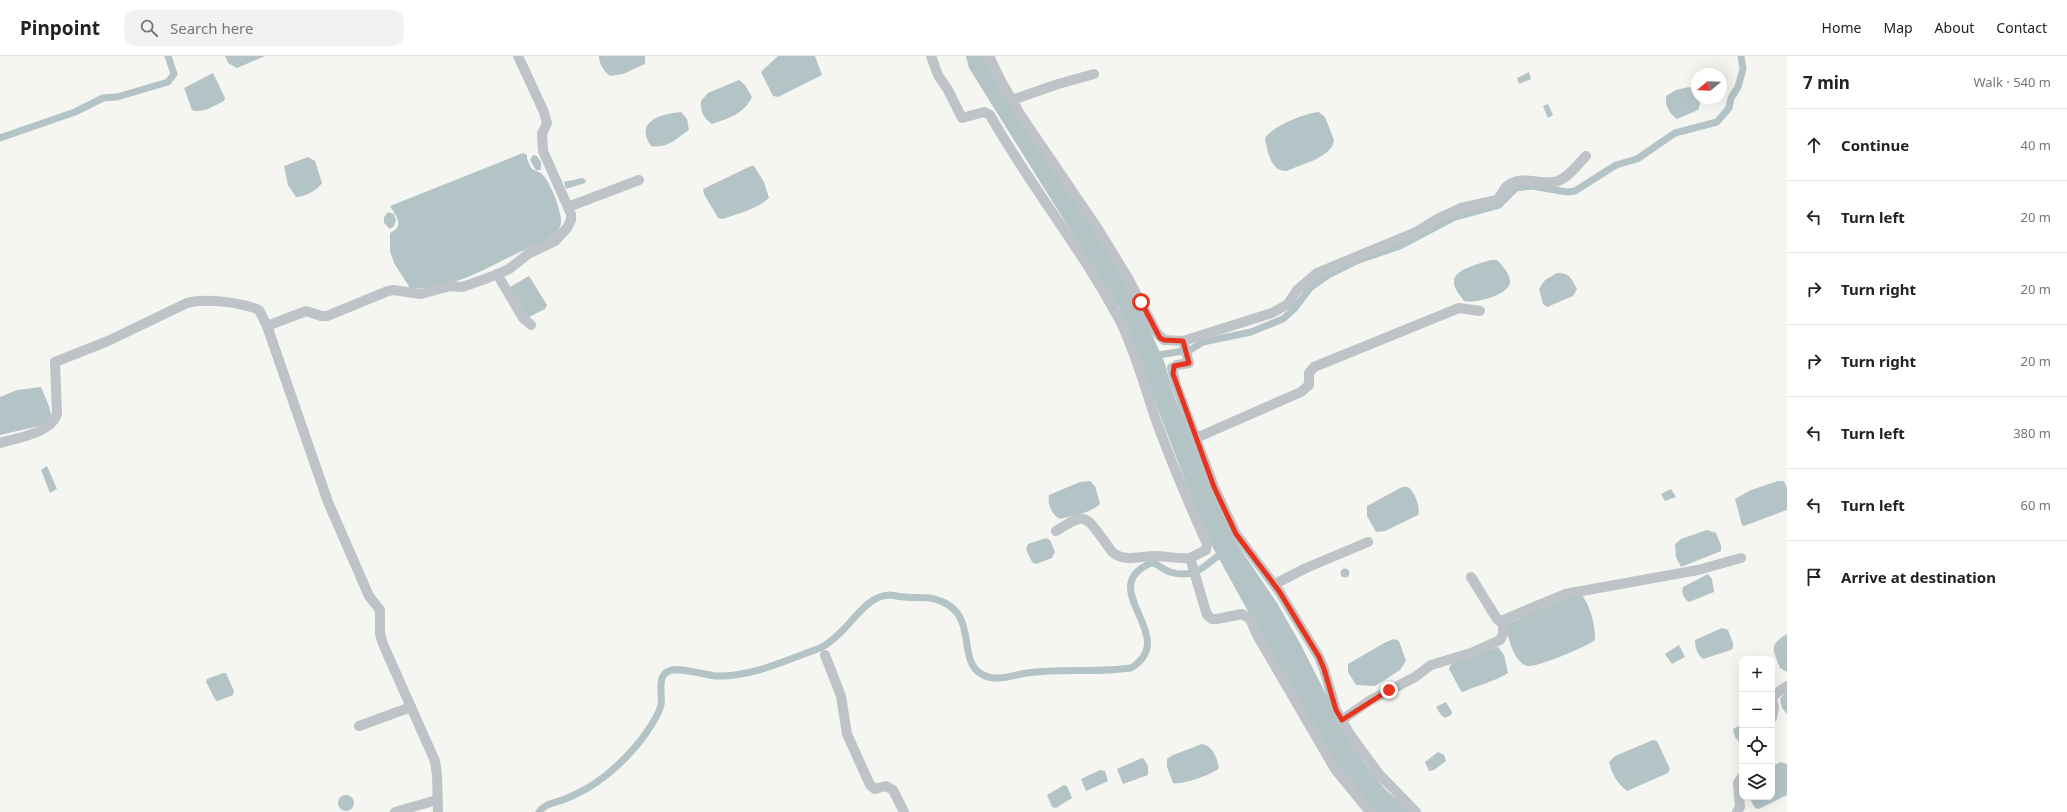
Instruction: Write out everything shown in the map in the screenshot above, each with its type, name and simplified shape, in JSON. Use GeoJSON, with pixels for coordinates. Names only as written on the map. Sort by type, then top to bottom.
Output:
{"type":"FeatureCollection","features":[{"type":"Feature","properties":{"kind":"street"},"geometry":{"type":"LineString","coordinates":[[268,326],[306,311],[320,316],[327,316],[388,291],[393,290],[421,294],[450,286],[462,287],[509,269],[528,254],[555,241],[562,234],[571,220],[568,207],[543,151],[542,134],[547,123],[544,112],[518,56]]}},
{"type":"Feature","properties":{"kind":"street"},"geometry":{"type":"LineString","coordinates":[[930,56],[938,75],[948,90],[962,118],[984,112],[990,116],[1072,241],[1120,321],[1181,484],[1207,544],[1206,550],[1191,560],[1153,556],[1123,558],[1114,554],[1089,521],[1081,518],[1076,519],[1056,531]]}},
{"type":"Feature","properties":{"kind":"street"},"geometry":{"type":"LineString","coordinates":[[989,56],[1012,100],[1109,247],[1128,278],[1157,334],[1164,340],[1184,342],[1280,310],[1288,304],[1304,282],[1322,270],[1416,232],[1439,218],[1461,208],[1497,200],[1506,187],[1517,182],[1526,180],[1557,182],[1586,156]]}},
{"type":"Feature","properties":{"kind":"street"},"geometry":{"type":"LineString","coordinates":[[1012,100],[1058,84],[1094,74]]}},
{"type":"Feature","properties":{"kind":"street"},"geometry":{"type":"LineString","coordinates":[[568,207],[639,180]]}},
{"type":"Feature","properties":{"kind":"street"},"geometry":{"type":"LineString","coordinates":[[497,274],[524,318],[530,325]]}},
{"type":"Feature","properties":{"kind":"street"},"geometry":{"type":"LineString","coordinates":[[0,443],[42,429],[55,420],[57,408],[55,362],[108,340],[177,306],[199,300],[254,308],[261,312],[268,326],[328,502],[369,596],[380,610],[380,634],[383,644],[435,761],[438,812]]}},
{"type":"Feature","properties":{"kind":"street"},"geometry":{"type":"LineString","coordinates":[[1196,438],[1301,392],[1309,385],[1309,373],[1314,367],[1459,308],[1480,311]]}},
{"type":"Feature","properties":{"kind":"street"},"geometry":{"type":"LineString","coordinates":[[1184,342],[1189,363],[1174,366],[1173,374],[1214,487],[1236,534],[1275,584],[1319,657],[1336,710],[1349,733],[1379,774],[1416,812]]}},
{"type":"Feature","properties":{"kind":"street"},"geometry":{"type":"LineString","coordinates":[[1275,584],[1306,568],[1368,542]]}},
{"type":"Feature","properties":{"kind":"street"},"geometry":{"type":"LineString","coordinates":[[1342,720],[1369,701],[1415,676],[1431,665],[1471,653],[1500,640],[1503,634],[1503,620],[1565,594],[1698,570],[1741,558]]}},
{"type":"Feature","properties":{"kind":"street"},"geometry":{"type":"LineString","coordinates":[[1191,560],[1206,611],[1210,618],[1217,620],[1242,614],[1250,619],[1257,635],[1335,769],[1370,812]]}},
{"type":"Feature","properties":{"kind":"street"},"geometry":{"type":"LineString","coordinates":[[1471,577],[1497,620],[1502,623]]}},
{"type":"Feature","properties":{"kind":"street"},"geometry":{"type":"LineString","coordinates":[[825,655],[841,696],[847,734],[870,785],[875,789],[886,786],[893,790],[904,812]]}},
{"type":"Feature","properties":{"kind":"street"},"geometry":{"type":"LineString","coordinates":[[1775,694],[1787,686]]}},
{"type":"Feature","properties":{"kind":"street"},"geometry":{"type":"LineString","coordinates":[[359,726],[411,707]]}},
{"type":"Feature","properties":{"kind":"street"},"geometry":{"type":"LineString","coordinates":[[1739,782],[1739,795]]}},
{"type":"Feature","properties":{"kind":"street"},"geometry":{"type":"LineString","coordinates":[[395,812],[437,800]]}},
{"type":"Feature","properties":{"kind":"street"},"geometry":{"type":"LineString","coordinates":[[1737,812],[1740,807],[1739,800]]}},
{"type":"Feature","properties":{"kind":"shaded area"},"geometry":{"type":"Polygon","coordinates":[[[225,56],[265,56],[237,68],[228,63],[225,56]]]}},
{"type":"Feature","properties":{"kind":"shaded area"},"geometry":{"type":"Polygon","coordinates":[[[599,56],[645,56],[645,64],[623,74],[610,76],[602,67],[599,56]]]}},
{"type":"Feature","properties":{"kind":"shaded area"},"geometry":{"type":"Polygon","coordinates":[[[778,56],[815,56],[822,75],[778,97],[773,96],[761,72],[778,56]]]}},
{"type":"Feature","properties":{"kind":"shaded area"},"geometry":{"type":"Polygon","coordinates":[[[966,56],[985,56],[1133,292],[1165,364],[1173,393],[1233,538],[1277,603],[1301,645],[1341,724],[1363,761],[1385,789],[1411,812],[1374,812],[1323,748],[1206,535],[1119,308],[969,68],[966,56]]]}},
{"type":"Feature","properties":{"kind":"shaded area"},"geometry":{"type":"Polygon","coordinates":[[[1529,72],[1531,79],[1519,84],[1517,78],[1529,72]]]}},
{"type":"Feature","properties":{"kind":"shaded area"},"geometry":{"type":"Polygon","coordinates":[[[213,73],[225,98],[224,101],[205,110],[192,110],[184,88],[213,73]]]}},
{"type":"Feature","properties":{"kind":"shaded area"},"geometry":{"type":"Polygon","coordinates":[[[739,80],[745,85],[752,97],[749,103],[735,115],[712,124],[703,114],[701,101],[708,93],[739,80]]]}},
{"type":"Feature","properties":{"kind":"shaded area"},"geometry":{"type":"Polygon","coordinates":[[[1691,88],[1691,104],[1700,104],[1698,110],[1677,119],[1668,109],[1666,103],[1666,96],[1676,90],[1691,88]]]}},
{"type":"Feature","properties":{"kind":"shaded area"},"geometry":{"type":"Polygon","coordinates":[[[1548,104],[1553,115],[1548,118],[1543,106],[1548,104]]]}},
{"type":"Feature","properties":{"kind":"shaded area"},"geometry":{"type":"Polygon","coordinates":[[[681,112],[687,119],[689,130],[667,144],[657,147],[651,146],[646,130],[652,120],[665,115],[681,112]]]}},
{"type":"Feature","properties":{"kind":"shaded area"},"geometry":{"type":"Polygon","coordinates":[[[1319,112],[1325,117],[1334,140],[1332,146],[1322,156],[1315,160],[1287,171],[1282,171],[1277,168],[1271,160],[1265,138],[1269,133],[1290,121],[1319,112]]]}},
{"type":"Feature","properties":{"kind":"shaded area"},"geometry":{"type":"Polygon","coordinates":[[[523,153],[527,155],[531,168],[542,174],[553,191],[559,208],[561,222],[557,232],[543,242],[468,277],[439,286],[410,288],[394,263],[390,251],[390,233],[397,227],[398,221],[390,206],[523,153]]]}},
{"type":"Feature","properties":{"kind":"shaded area"},"geometry":{"type":"Polygon","coordinates":[[[533,155],[537,156],[541,162],[541,170],[536,170],[530,160],[533,155]]]}},
{"type":"Feature","properties":{"kind":"shaded area"},"geometry":{"type":"Polygon","coordinates":[[[308,157],[315,161],[322,183],[310,193],[296,197],[288,185],[284,166],[308,157]]]}},
{"type":"Feature","properties":{"kind":"shaded area"},"geometry":{"type":"Polygon","coordinates":[[[751,166],[754,166],[764,182],[769,198],[747,211],[722,219],[718,218],[704,194],[703,189],[751,166]]]}},
{"type":"Feature","properties":{"kind":"shaded area"},"geometry":{"type":"Polygon","coordinates":[[[582,178],[586,180],[585,183],[566,189],[564,182],[582,178]]]}},
{"type":"Feature","properties":{"kind":"shaded area"},"geometry":{"type":"Polygon","coordinates":[[[388,212],[394,214],[396,220],[394,226],[390,229],[384,223],[384,217],[388,212]]]}},
{"type":"Feature","properties":{"kind":"shaded area"},"geometry":{"type":"Polygon","coordinates":[[[1491,260],[1497,260],[1509,275],[1509,286],[1499,294],[1483,300],[1469,302],[1464,301],[1454,284],[1455,277],[1469,267],[1491,260]]]}},
{"type":"Feature","properties":{"kind":"shaded area"},"geometry":{"type":"Polygon","coordinates":[[[1557,273],[1567,275],[1572,279],[1577,289],[1573,296],[1547,307],[1543,304],[1539,289],[1545,280],[1557,273]]]}},
{"type":"Feature","properties":{"kind":"shaded area"},"geometry":{"type":"Polygon","coordinates":[[[529,276],[547,305],[545,309],[529,317],[526,315],[510,287],[529,276]]]}},
{"type":"Feature","properties":{"kind":"shaded area"},"geometry":{"type":"Polygon","coordinates":[[[41,387],[49,406],[52,419],[39,426],[0,435],[0,397],[17,390],[41,387]]]}},
{"type":"Feature","properties":{"kind":"shaded area"},"geometry":{"type":"Polygon","coordinates":[[[47,466],[57,489],[50,493],[41,470],[47,466]]]}},
{"type":"Feature","properties":{"kind":"shaded area"},"geometry":{"type":"Polygon","coordinates":[[[1090,481],[1095,486],[1100,504],[1086,512],[1060,519],[1052,512],[1049,505],[1049,495],[1080,482],[1090,481]]]}},
{"type":"Feature","properties":{"kind":"shaded area"},"geometry":{"type":"Polygon","coordinates":[[[1778,481],[1784,481],[1787,488],[1787,510],[1744,526],[1742,525],[1735,499],[1751,490],[1778,481]]]}},
{"type":"Feature","properties":{"kind":"shaded area"},"geometry":{"type":"Polygon","coordinates":[[[1402,487],[1408,487],[1415,496],[1419,508],[1418,515],[1385,531],[1376,532],[1367,516],[1367,506],[1402,487]]]}},
{"type":"Feature","properties":{"kind":"shaded area"},"geometry":{"type":"Polygon","coordinates":[[[1671,489],[1676,497],[1665,501],[1661,494],[1671,489]]]}},
{"type":"Feature","properties":{"kind":"shaded area"},"geometry":{"type":"Polygon","coordinates":[[[1707,530],[1716,533],[1721,545],[1721,551],[1681,567],[1676,557],[1675,544],[1681,539],[1707,530]]]}},
{"type":"Feature","properties":{"kind":"shaded area"},"geometry":{"type":"Polygon","coordinates":[[[1046,538],[1050,540],[1055,552],[1052,558],[1036,564],[1032,562],[1026,549],[1028,544],[1046,538]]]}},
{"type":"Feature","properties":{"kind":"shaded area"},"geometry":{"type":"Polygon","coordinates":[[[1345,568],[1350,573],[1345,578],[1340,573],[1345,568]]]}},
{"type":"Feature","properties":{"kind":"shaded area"},"geometry":{"type":"Polygon","coordinates":[[[1708,574],[1712,579],[1714,592],[1689,602],[1687,601],[1684,598],[1683,587],[1708,574]]]}},
{"type":"Feature","properties":{"kind":"shaded area"},"geometry":{"type":"Polygon","coordinates":[[[1582,595],[1592,616],[1595,640],[1551,660],[1528,666],[1523,664],[1512,649],[1507,624],[1567,597],[1582,595]]]}},
{"type":"Feature","properties":{"kind":"shaded area"},"geometry":{"type":"Polygon","coordinates":[[[1722,628],[1728,630],[1733,643],[1733,648],[1703,659],[1697,651],[1695,640],[1722,628]]]}},
{"type":"Feature","properties":{"kind":"shaded area"},"geometry":{"type":"Polygon","coordinates":[[[1787,634],[1787,672],[1780,668],[1774,652],[1775,645],[1787,634]]]}},
{"type":"Feature","properties":{"kind":"shaded area"},"geometry":{"type":"Polygon","coordinates":[[[1394,639],[1399,641],[1406,661],[1400,670],[1375,686],[1356,685],[1348,672],[1348,664],[1394,639]]]}},
{"type":"Feature","properties":{"kind":"shaded area"},"geometry":{"type":"Polygon","coordinates":[[[1679,645],[1685,657],[1672,664],[1665,654],[1679,645]]]}},
{"type":"Feature","properties":{"kind":"shaded area"},"geometry":{"type":"Polygon","coordinates":[[[1498,647],[1504,655],[1508,673],[1492,681],[1463,692],[1461,691],[1449,669],[1451,664],[1498,647]]]}},
{"type":"Feature","properties":{"kind":"shaded area"},"geometry":{"type":"Polygon","coordinates":[[[226,673],[234,691],[233,695],[216,701],[206,682],[207,679],[226,673]]]}},
{"type":"Feature","properties":{"kind":"shaded area"},"geometry":{"type":"Polygon","coordinates":[[[1787,691],[1787,714],[1782,708],[1780,699],[1787,691]]]}},
{"type":"Feature","properties":{"kind":"shaded area"},"geometry":{"type":"Polygon","coordinates":[[[1446,702],[1452,712],[1451,715],[1445,718],[1436,707],[1446,702]]]}},
{"type":"Feature","properties":{"kind":"shaded area"},"geometry":{"type":"Polygon","coordinates":[[[1739,726],[1739,742],[1735,737],[1733,729],[1739,726]]]}},
{"type":"Feature","properties":{"kind":"shaded area"},"geometry":{"type":"Polygon","coordinates":[[[1653,740],[1657,741],[1670,769],[1668,773],[1627,791],[1615,778],[1609,762],[1615,756],[1653,740]]]}},
{"type":"Feature","properties":{"kind":"shaded area"},"geometry":{"type":"Polygon","coordinates":[[[1202,744],[1206,745],[1212,750],[1219,768],[1210,774],[1197,779],[1173,783],[1167,767],[1167,759],[1173,755],[1202,744]]]}},
{"type":"Feature","properties":{"kind":"shaded area"},"geometry":{"type":"Polygon","coordinates":[[[1438,752],[1444,755],[1446,761],[1434,770],[1429,771],[1425,762],[1438,752]]]}},
{"type":"Feature","properties":{"kind":"shaded area"},"geometry":{"type":"Polygon","coordinates":[[[1142,758],[1148,766],[1148,775],[1123,784],[1117,769],[1142,758]]]}},
{"type":"Feature","properties":{"kind":"shaded area"},"geometry":{"type":"Polygon","coordinates":[[[1781,762],[1787,764],[1787,795],[1759,809],[1755,808],[1751,800],[1775,800],[1775,765],[1781,762]]]}},
{"type":"Feature","properties":{"kind":"shaded area"},"geometry":{"type":"Polygon","coordinates":[[[1100,770],[1105,771],[1108,781],[1086,791],[1081,779],[1100,770]]]}},
{"type":"Feature","properties":{"kind":"shaded area"},"geometry":{"type":"Polygon","coordinates":[[[1064,785],[1067,786],[1072,798],[1056,808],[1052,807],[1047,795],[1064,785]]]}},
{"type":"Feature","properties":{"kind":"shaded area"},"geometry":{"type":"Polygon","coordinates":[[[346,795],[353,800],[354,803],[349,810],[346,811],[339,806],[338,803],[343,796],[346,795]]]}},
{"type":"Feature","properties":{"kind":"waterway"},"geometry":{"type":"LineString","coordinates":[[0,138],[75,112],[103,98],[117,97],[168,82],[174,74],[168,56]]}},
{"type":"Feature","properties":{"kind":"waterway"},"geometry":{"type":"LineString","coordinates":[[1152,356],[1190,350],[1203,342],[1251,332],[1283,319],[1295,308],[1310,288],[1330,274],[1356,261],[1400,246],[1455,217],[1499,205],[1516,188],[1532,186],[1567,192],[1575,191],[1616,165],[1637,159],[1675,133],[1717,122],[1729,108],[1731,98],[1738,87],[1743,69],[1741,56]]}},
{"type":"Feature","properties":{"kind":"waterway"},"geometry":{"type":"LineString","coordinates":[[539,812],[547,805],[574,795],[590,787],[619,764],[641,740],[659,711],[661,705],[661,681],[665,673],[669,671],[691,671],[716,676],[729,676],[769,667],[820,648],[838,635],[869,603],[882,596],[889,595],[930,598],[947,604],[957,613],[963,623],[967,647],[974,668],[988,677],[999,678],[1040,672],[1131,668],[1144,656],[1147,642],[1144,628],[1133,599],[1131,586],[1136,573],[1151,563],[1156,564],[1170,572],[1187,574],[1200,569],[1225,551]]}},
{"type":"Feature","properties":{"kind":"route"},"geometry":{"type":"LineString","coordinates":[[1141,302],[1160,338],[1170,341],[1183,341],[1189,363],[1174,366],[1172,368],[1173,374],[1184,408],[1199,444],[1214,487],[1236,534],[1270,577],[1319,657],[1329,683],[1336,710],[1342,720],[1369,701],[1389,690]]}}]}
